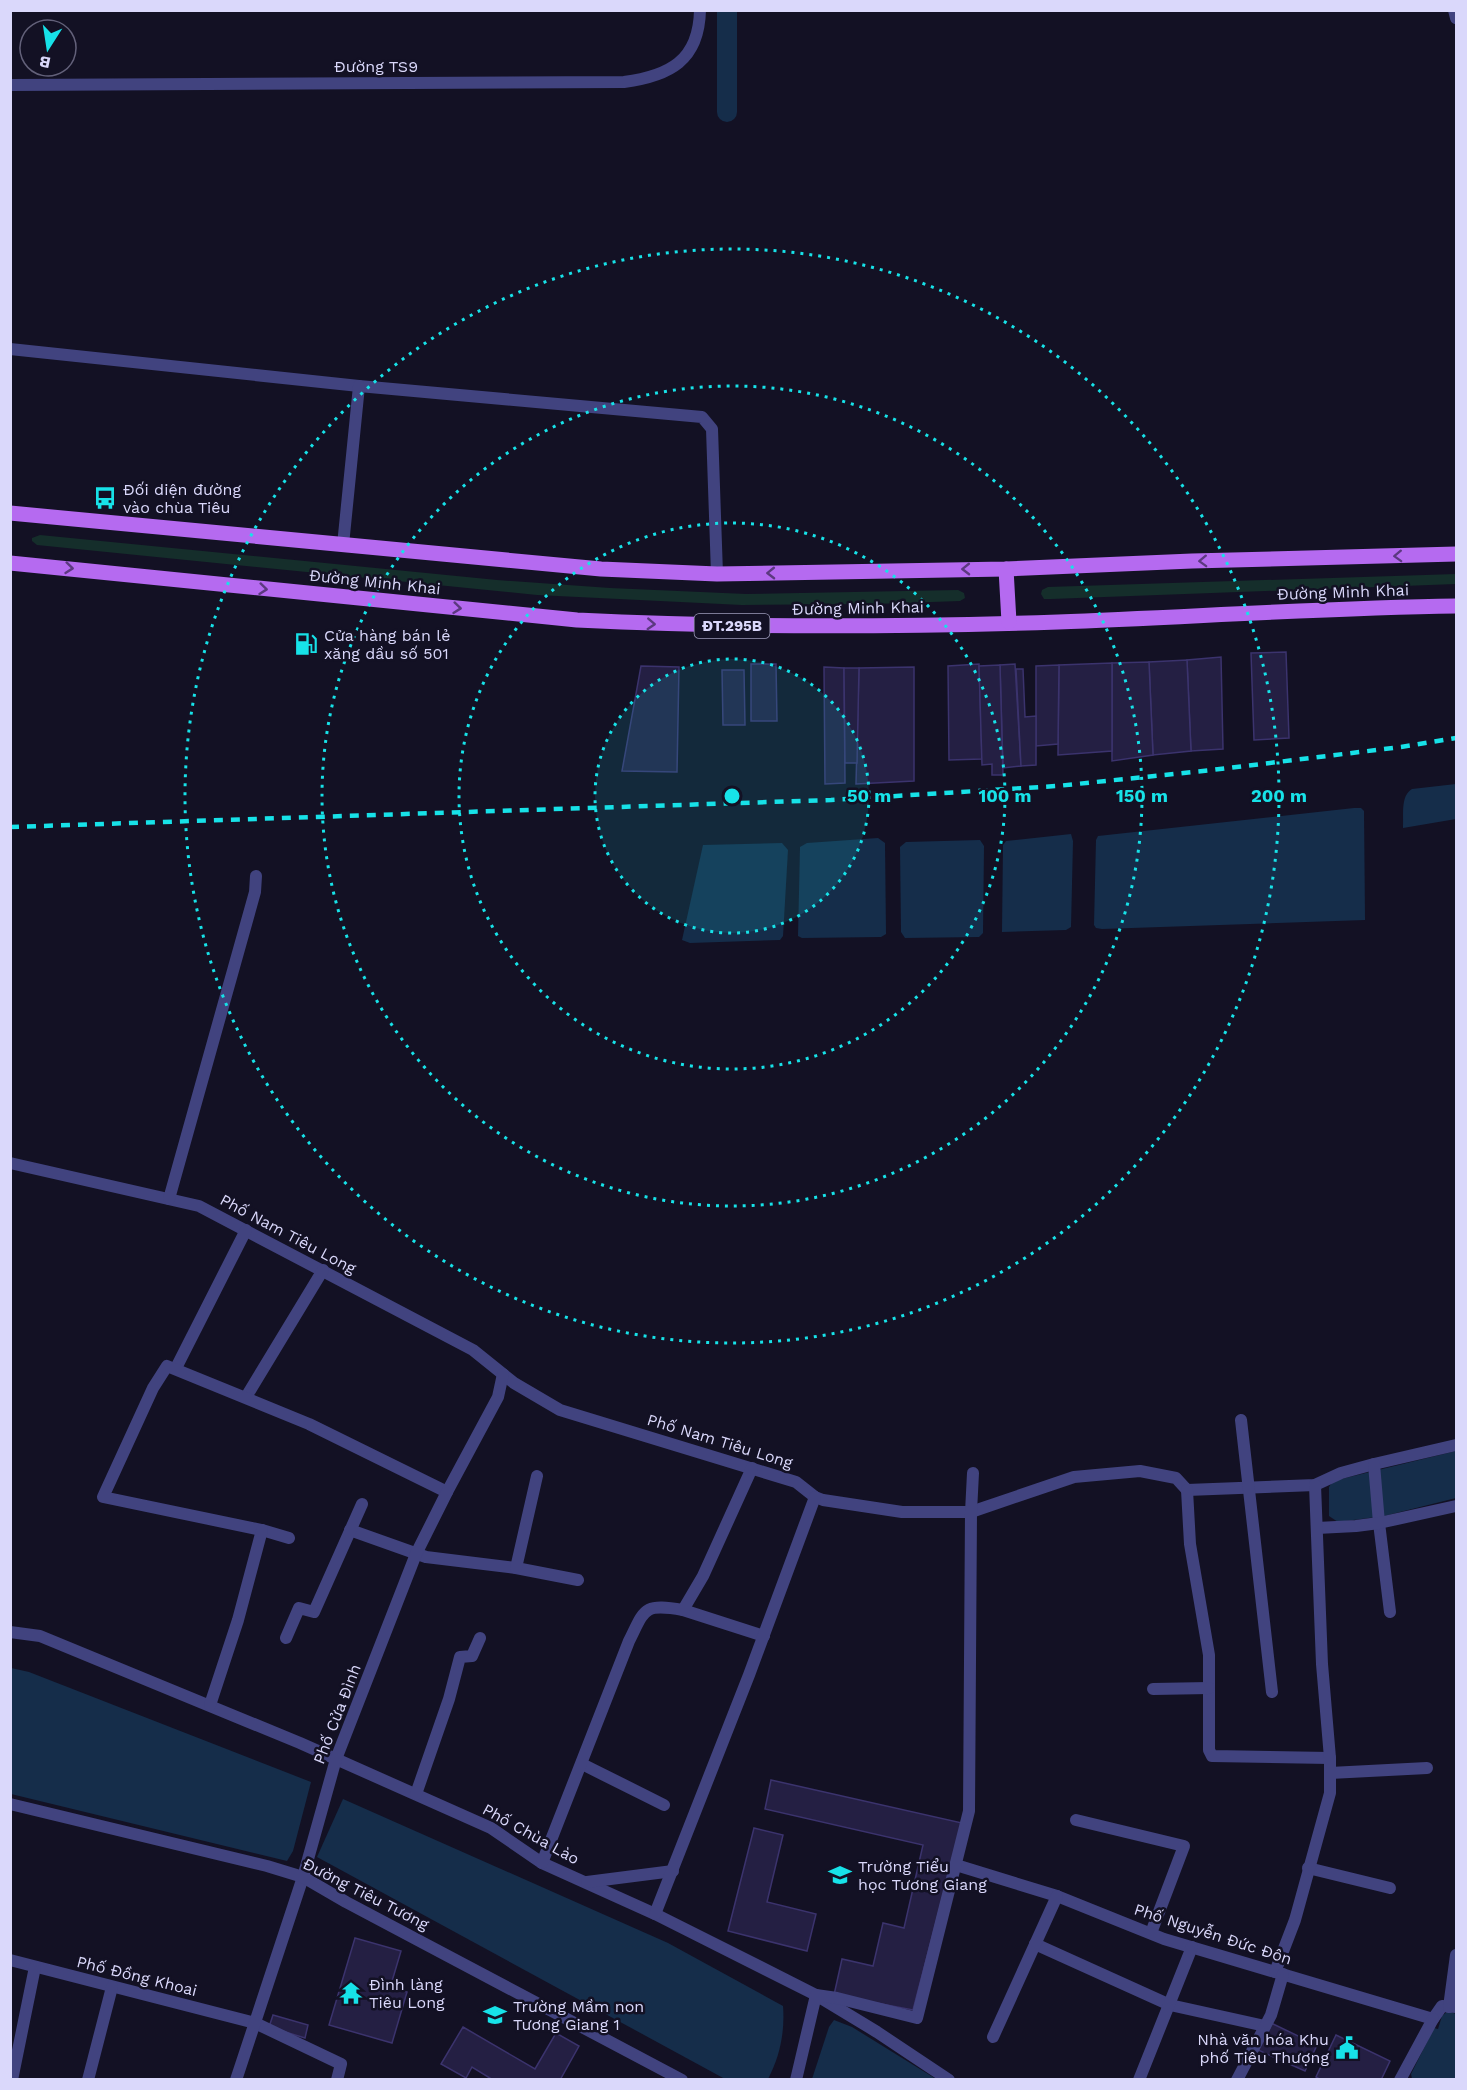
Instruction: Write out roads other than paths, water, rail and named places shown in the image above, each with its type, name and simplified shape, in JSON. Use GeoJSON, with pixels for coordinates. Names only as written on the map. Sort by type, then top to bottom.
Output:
{"type":"FeatureCollection","features":[{"type":"Feature","properties":{"kind":"main road","name":"Đường Minh Khai"},"geometry":{"type":"LineString","coordinates":[[10,513],[601,569],[717,574],[1006,569],[1456,554]]}},
{"type":"Feature","properties":{"kind":"main road","name":"Đường Minh Khai"},"geometry":{"type":"LineString","coordinates":[[10,563],[577,620],[762,627],[1009,622],[1456,606]]}},
{"type":"Feature","properties":{"kind":"main road"},"geometry":{"type":"LineString","coordinates":[[1006,569],[1009,622]]}},
{"type":"Feature","properties":{"kind":"street","name":"Đường TS9"},"geometry":{"type":"LineString","coordinates":[[10,85],[624,82],[648,79],[668,71],[682,59],[694,43],[700,10]]}},
{"type":"Feature","properties":{"kind":"street"},"geometry":{"type":"LineString","coordinates":[[1454,10],[1456,18]]}},
{"type":"Feature","properties":{"kind":"street"},"geometry":{"type":"LineString","coordinates":[[10,349],[359,386],[702,417],[712,429],[717,574]]}},
{"type":"Feature","properties":{"kind":"street"},"geometry":{"type":"LineString","coordinates":[[343,545],[359,386]]}},
{"type":"Feature","properties":{"kind":"street"},"geometry":{"type":"LineString","coordinates":[[169,1199],[255,892],[256,876]]}},
{"type":"Feature","properties":{"kind":"street","name":"Phố Nam Tiêu Long"},"geometry":{"type":"LineString","coordinates":[[10,1163],[199,1206],[473,1350],[514,1383],[561,1410],[796,1482],[815,1497],[860,1507],[893,1511],[971,1512],[1074,1477],[1140,1471],[1176,1478],[1187,1490]]}},
{"type":"Feature","properties":{"kind":"street"},"geometry":{"type":"LineString","coordinates":[[176,1368],[246,1230]]}},
{"type":"Feature","properties":{"kind":"street"},"geometry":{"type":"LineString","coordinates":[[246,1397],[323,1270]]}},
{"type":"Feature","properties":{"kind":"street"},"geometry":{"type":"LineString","coordinates":[[289,1538],[262,1530],[103,1497],[153,1388],[167,1366],[309,1424],[447,1492]]}},
{"type":"Feature","properties":{"kind":"street","name":"Phố Cửa Đình"},"geometry":{"type":"LineString","coordinates":[[236,2079],[303,1877],[336,1759],[416,1554],[498,1397],[503,1374]]}},
{"type":"Feature","properties":{"kind":"street"},"geometry":{"type":"LineString","coordinates":[[1241,1420],[1272,1692]]}},
{"type":"Feature","properties":{"kind":"street"},"geometry":{"type":"LineString","coordinates":[[1330,1758],[1212,1756],[1209,1750],[1209,1655],[1190,1544],[1187,1490],[1316,1485],[1341,1473],[1374,1467],[1456,1445]]}},
{"type":"Feature","properties":{"kind":"street"},"geometry":{"type":"LineString","coordinates":[[1374,1467],[1390,1612]]}},
{"type":"Feature","properties":{"kind":"street"},"geometry":{"type":"LineString","coordinates":[[683,1610],[703,1576],[752,1468]]}},
{"type":"Feature","properties":{"kind":"street"},"geometry":{"type":"LineString","coordinates":[[796,2079],[816,1995],[917,2018],[969,1811],[973,1473]]}},
{"type":"Feature","properties":{"kind":"street"},"geometry":{"type":"LineString","coordinates":[[516,1568],[537,1476]]}},
{"type":"Feature","properties":{"kind":"street"},"geometry":{"type":"LineString","coordinates":[[1237,2079],[1271,2015],[1279,1973],[1330,1793],[1330,1758],[1322,1664],[1316,1485]]}},
{"type":"Feature","properties":{"kind":"street"},"geometry":{"type":"LineString","coordinates":[[655,1914],[764,1636],[815,1497]]}},
{"type":"Feature","properties":{"kind":"street"},"geometry":{"type":"LineString","coordinates":[[286,1638],[299,1608],[314,1612],[362,1503]]}},
{"type":"Feature","properties":{"kind":"street"},"geometry":{"type":"LineString","coordinates":[[1317,1527],[1379,1523],[1456,1506]]}},
{"type":"Feature","properties":{"kind":"street"},"geometry":{"type":"LineString","coordinates":[[210,1705],[238,1620],[262,1530]]}},
{"type":"Feature","properties":{"kind":"street"},"geometry":{"type":"LineString","coordinates":[[350,1530],[416,1554],[470,1564],[516,1568],[578,1581]]}},
{"type":"Feature","properties":{"kind":"street"},"geometry":{"type":"LineString","coordinates":[[542,1863],[629,1641],[644,1612],[652,1608],[683,1610],[764,1636]]}},
{"type":"Feature","properties":{"kind":"street","name":"Phố Chùa Lào"},"geometry":{"type":"LineString","coordinates":[[10,1632],[40,1636],[210,1705],[491,1828],[542,1863],[655,1914],[816,1995],[949,2079]]}},
{"type":"Feature","properties":{"kind":"street"},"geometry":{"type":"LineString","coordinates":[[416,1794],[449,1699],[459,1657],[472,1656],[480,1638]]}},
{"type":"Feature","properties":{"kind":"street"},"geometry":{"type":"LineString","coordinates":[[1153,1689],[1209,1688]]}},
{"type":"Feature","properties":{"kind":"street"},"geometry":{"type":"LineString","coordinates":[[582,1764],[664,1805]]}},
{"type":"Feature","properties":{"kind":"street"},"geometry":{"type":"LineString","coordinates":[[1330,1773],[1427,1768]]}},
{"type":"Feature","properties":{"kind":"street","name":"Đường Tiêu Tương"},"geometry":{"type":"LineString","coordinates":[[10,1804],[267,1866],[303,1877],[346,1902],[682,2079]]}},
{"type":"Feature","properties":{"kind":"street"},"geometry":{"type":"LineString","coordinates":[[1076,1820],[1184,1846],[1151,1933]]}},
{"type":"Feature","properties":{"kind":"street","name":"Phố Nguyễn Đức Đôn"},"geometry":{"type":"LineString","coordinates":[[956,1865],[1056,1896],[1192,1947],[1433,2019]]}},
{"type":"Feature","properties":{"kind":"street"},"geometry":{"type":"LineString","coordinates":[[1308,1868],[1390,1888]]}},
{"type":"Feature","properties":{"kind":"street"},"geometry":{"type":"LineString","coordinates":[[586,1882],[673,1871]]}},
{"type":"Feature","properties":{"kind":"street"},"geometry":{"type":"LineString","coordinates":[[993,2037],[1056,1896]]}},
{"type":"Feature","properties":{"kind":"street"},"geometry":{"type":"LineString","coordinates":[[1035,1944],[1170,2005],[1265,2026]]}},
{"type":"Feature","properties":{"kind":"street"},"geometry":{"type":"LineString","coordinates":[[1139,2079],[1192,1947]]}},
{"type":"Feature","properties":{"kind":"street"},"geometry":{"type":"LineString","coordinates":[[1400,2079],[1442,2006],[1453,2007],[1456,1955]]}},
{"type":"Feature","properties":{"kind":"street","name":"Phố Đồng Khoai"},"geometry":{"type":"LineString","coordinates":[[10,1960],[255,2023],[341,2064],[337,2079]]}},
{"type":"Feature","properties":{"kind":"street"},"geometry":{"type":"LineString","coordinates":[[12,2079],[35,1967]]}},
{"type":"Feature","properties":{"kind":"street"},"geometry":{"type":"LineString","coordinates":[[88,2079],[112,1987]]}},
{"type":"Feature","properties":{"kind":"water"},"geometry":{"type":"Polygon","coordinates":[[[1456,784],[1456,819],[1403,828],[1404,801],[1408,792],[1412,789],[1456,784]]]}},
{"type":"Feature","properties":{"kind":"water"},"geometry":{"type":"Polygon","coordinates":[[[1361,808],[1364,811],[1365,920],[1102,929],[1094,925],[1096,840],[1098,836],[1361,808]]]}},
{"type":"Feature","properties":{"kind":"water"},"geometry":{"type":"Polygon","coordinates":[[[1071,834],[1073,841],[1071,927],[1066,930],[1002,932],[1003,845],[1006,841],[1071,834]]]}},
{"type":"Feature","properties":{"kind":"water"},"geometry":{"type":"Polygon","coordinates":[[[878,838],[885,843],[886,934],[881,937],[802,938],[798,936],[800,847],[807,843],[878,838]]]}},
{"type":"Feature","properties":{"kind":"water"},"geometry":{"type":"Polygon","coordinates":[[[980,840],[984,846],[983,933],[979,937],[905,938],[901,932],[900,847],[906,842],[980,840]]]}},
{"type":"Feature","properties":{"kind":"water"},"geometry":{"type":"Polygon","coordinates":[[[782,843],[788,850],[783,936],[780,940],[690,943],[682,940],[703,845],[782,843]]]}},
{"type":"Feature","properties":{"kind":"water"},"geometry":{"type":"Polygon","coordinates":[[[1456,1451],[1456,1498],[1384,1516],[1338,1522],[1329,1516],[1329,1487],[1333,1481],[1456,1451]]]}},
{"type":"Feature","properties":{"kind":"water"},"geometry":{"type":"Polygon","coordinates":[[[11,1668],[29,1672],[311,1782],[293,1851],[287,1861],[11,1794],[11,1668]]]}},
{"type":"Feature","properties":{"kind":"water"},"geometry":{"type":"Polygon","coordinates":[[[343,1799],[668,1943],[783,2006],[781,2044],[768,2079],[725,2079],[317,1857],[343,1799]]]}},
{"type":"Feature","properties":{"kind":"water"},"geometry":{"type":"Polygon","coordinates":[[[1448,2011],[1456,2014],[1456,2079],[1412,2079],[1411,2074],[1434,2028],[1438,2029],[1442,2016],[1448,2011]]]}},
{"type":"Feature","properties":{"kind":"water"},"geometry":{"type":"Polygon","coordinates":[[[834,2020],[852,2027],[936,2079],[812,2079],[829,2027],[834,2020]]]}},
{"type":"Feature","properties":{"kind":"waterway"},"geometry":{"type":"LineString","coordinates":[[727,10],[727,112]]}},
{"type":"Feature","properties":{"kind":"railway"},"geometry":{"type":"LineString","coordinates":[[10,827],[831,800],[1057,786],[1212,770],[1456,738]]}},
{"type":"Feature","properties":{"kind":"place","name":"Đối diện đường vào chùa Tiêu"},"geometry":{"type":"Point","coordinates":[105,498]}},
{"type":"Feature","properties":{"kind":"place","name":"Cửa hàng bán lẻ xăng dầu số 501"},"geometry":{"type":"Point","coordinates":[306,644]}},
{"type":"Feature","properties":{"kind":"place","name":"Trường Tiểu học Tương Giang"},"geometry":{"type":"Point","coordinates":[840,1875]}},
{"type":"Feature","properties":{"kind":"place","name":"Đình làng Tiêu Long"},"geometry":{"type":"Point","coordinates":[351,1993]}},
{"type":"Feature","properties":{"kind":"place","name":"Trường Mầm non Tương Giang 1"},"geometry":{"type":"Point","coordinates":[495,2015]}},
{"type":"Feature","properties":{"kind":"place","name":"Nhà văn hóa Khu phố Tiêu Thượng"},"geometry":{"type":"Point","coordinates":[1347,2048]}}]}
